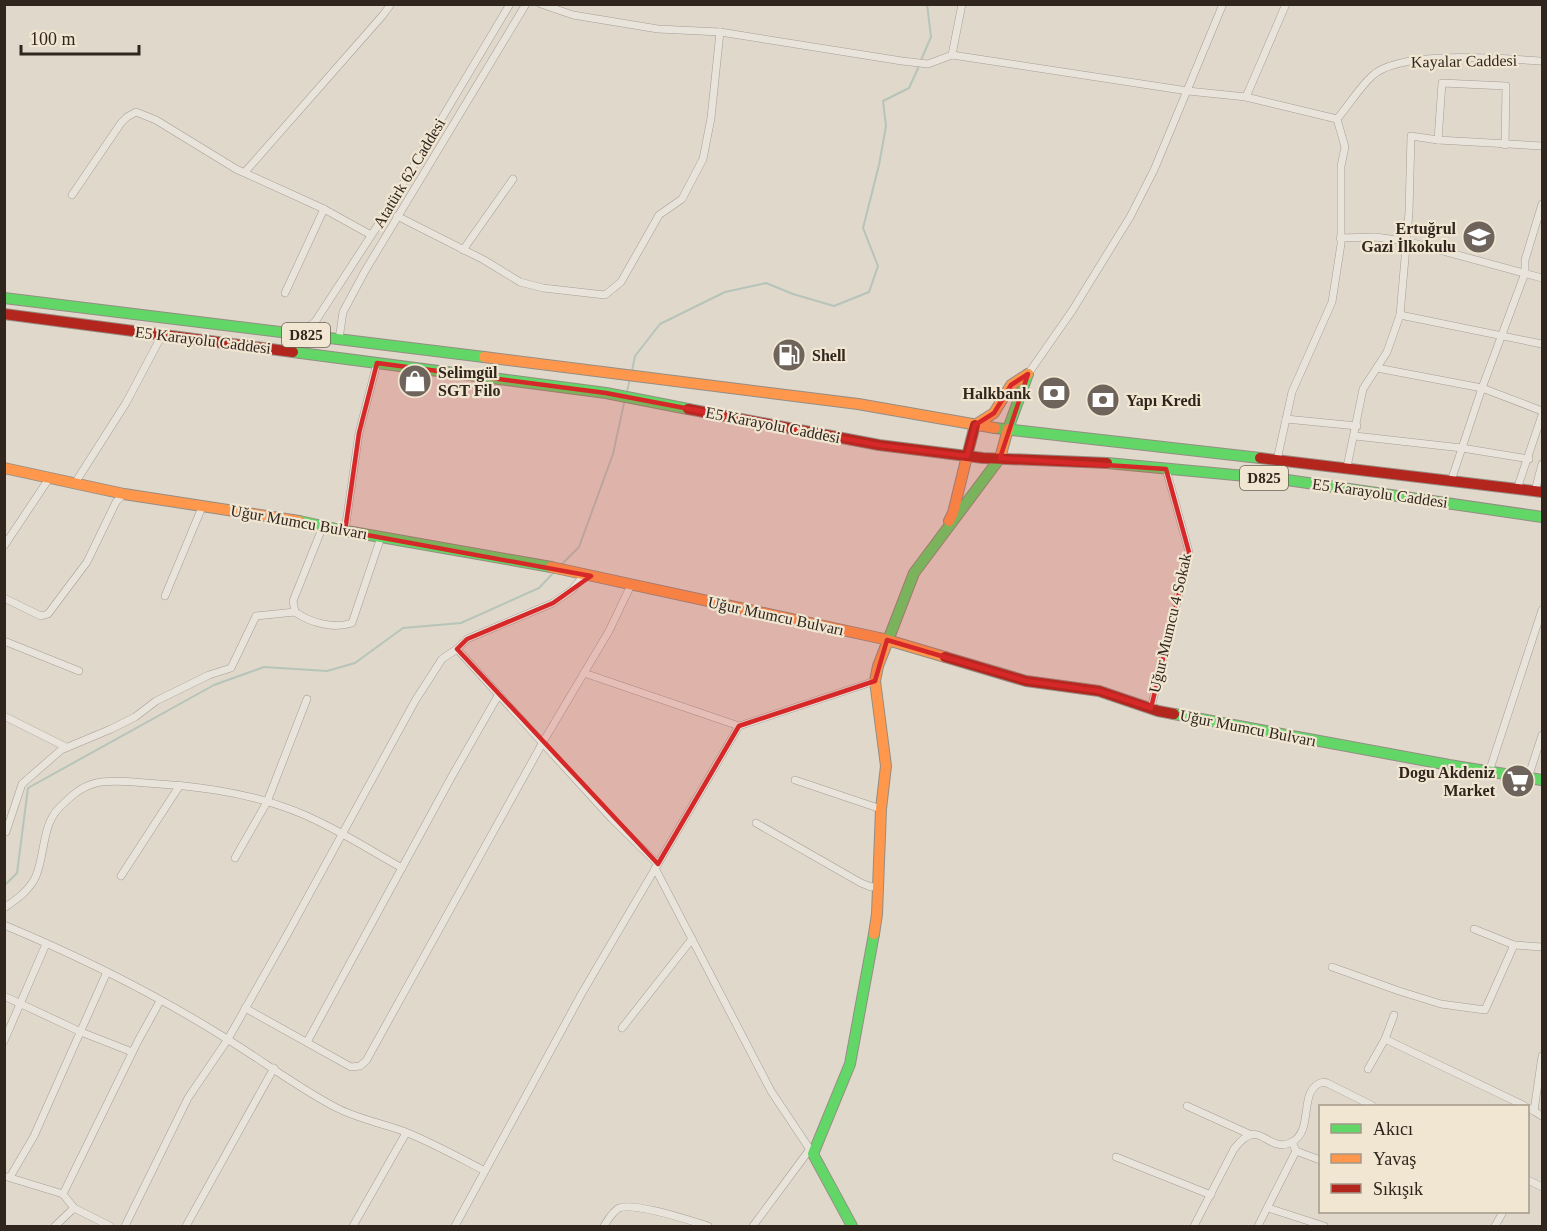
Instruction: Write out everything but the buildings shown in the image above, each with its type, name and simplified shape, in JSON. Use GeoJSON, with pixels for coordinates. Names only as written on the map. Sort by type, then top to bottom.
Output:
{"type":"FeatureCollection","features":[{"type":"Feature","properties":{"kind":"main road","name":"E5 Karayolu Caddesi"},"geometry":{"type":"LineString","coordinates":[[4,298],[858,404],[975,425],[1538,491]]}},
{"type":"Feature","properties":{"kind":"main road","name":"E5 Karayolu Caddesi"},"geometry":{"type":"LineString","coordinates":[[4,314],[606,393],[879,446],[967,456],[1092,462],[1287,480],[1542,517]]}},
{"type":"Feature","properties":{"kind":"main road"},"geometry":{"type":"LineString","coordinates":[[940,540],[953,513],[975,425],[994,413],[1011,385],[1028,374]]}},
{"type":"Feature","properties":{"kind":"main road"},"geometry":{"type":"LineString","coordinates":[[852,1227],[811,1151],[849,1064],[870,963],[879,886],[881,809],[886,766],[875,681],[878,666],[914,573],[1000,458],[1028,374]]}},
{"type":"Feature","properties":{"kind":"main road","name":"Uğur Mumcu Bulvarı"},"geometry":{"type":"LineString","coordinates":[[4,468],[124,494],[288,518],[345,531],[545,566],[888,640],[1026,681],[1099,691],[1151,708],[1235,726],[1542,780]]}},
{"type":"Feature","properties":{"kind":"street"},"geometry":{"type":"LineString","coordinates":[[245,172],[391,4]]}},
{"type":"Feature","properties":{"kind":"street","name":"Atatürk 62 Caddesi"},"geometry":{"type":"LineString","coordinates":[[298,334],[315,322],[371,235],[510,4]]}},
{"type":"Feature","properties":{"kind":"street","name":"Atatürk 62 Caddesi"},"geometry":{"type":"LineString","coordinates":[[339,339],[343,312],[397,216],[526,4]]}},
{"type":"Feature","properties":{"kind":"street"},"geometry":{"type":"LineString","coordinates":[[541,4],[573,15],[658,29],[720,32],[928,64],[952,55],[1188,91],[1246,97],[1337,119],[1345,147],[1341,166],[1339,266],[1332,302],[1292,392],[1277,460]]}},
{"type":"Feature","properties":{"kind":"street"},"geometry":{"type":"LineString","coordinates":[[952,55],[962,4]]}},
{"type":"Feature","properties":{"kind":"street"},"geometry":{"type":"LineString","coordinates":[[1028,374],[1072,311],[1130,217],[1154,170],[1223,4]]}},
{"type":"Feature","properties":{"kind":"street"},"geometry":{"type":"LineString","coordinates":[[1246,97],[1286,4]]}},
{"type":"Feature","properties":{"kind":"street"},"geometry":{"type":"LineString","coordinates":[[397,216],[520,282],[543,288],[606,295],[621,282],[659,215],[682,199],[703,159],[711,118],[720,32]]}},
{"type":"Feature","properties":{"kind":"street","name":"Kayalar Caddesi"},"geometry":{"type":"LineString","coordinates":[[1337,119],[1372,75],[1391,64],[1452,58],[1542,62]]}},
{"type":"Feature","properties":{"kind":"street"},"geometry":{"type":"LineString","coordinates":[[1438,140],[1442,83],[1506,86],[1505,145]]}},
{"type":"Feature","properties":{"kind":"street"},"geometry":{"type":"LineString","coordinates":[[72,195],[121,123],[136,112],[156,120],[236,169],[324,209],[371,235]]}},
{"type":"Feature","properties":{"kind":"street"},"geometry":{"type":"LineString","coordinates":[[1347,467],[1363,389],[1387,352],[1400,315],[1409,212],[1411,136],[1438,140],[1542,146]]}},
{"type":"Feature","properties":{"kind":"street"},"geometry":{"type":"LineString","coordinates":[[463,250],[513,179]]}},
{"type":"Feature","properties":{"kind":"street"},"geometry":{"type":"LineString","coordinates":[[1451,481],[1482,388],[1525,273],[1525,260],[1542,204]]}},
{"type":"Feature","properties":{"kind":"street"},"geometry":{"type":"LineString","coordinates":[[285,293],[324,209]]}},
{"type":"Feature","properties":{"kind":"street"},"geometry":{"type":"LineString","coordinates":[[1340,238],[1375,237],[1406,241],[1542,278]]}},
{"type":"Feature","properties":{"kind":"street"},"geometry":{"type":"LineString","coordinates":[[1400,315],[1542,344]]}},
{"type":"Feature","properties":{"kind":"street"},"geometry":{"type":"LineString","coordinates":[[75,483],[126,403],[162,335]]}},
{"type":"Feature","properties":{"kind":"street"},"geometry":{"type":"LineString","coordinates":[[345,531],[359,433],[377,363]]}},
{"type":"Feature","properties":{"kind":"street"},"geometry":{"type":"LineString","coordinates":[[1377,368],[1482,388],[1542,413],[1517,489]]}},
{"type":"Feature","properties":{"kind":"street"},"geometry":{"type":"LineString","coordinates":[[1286,419],[1357,426]]}},
{"type":"Feature","properties":{"kind":"street"},"geometry":{"type":"LineString","coordinates":[[1355,436],[1462,448],[1528,459]]}},
{"type":"Feature","properties":{"kind":"street"},"geometry":{"type":"LineString","coordinates":[[1538,491],[1542,464]]}},
{"type":"Feature","properties":{"kind":"street","name":"Uğur Mumcu 4 Sokak"},"geometry":{"type":"LineString","coordinates":[[1151,708],[1189,552],[1166,469]]}},
{"type":"Feature","properties":{"kind":"street"},"geometry":{"type":"LineString","coordinates":[[4,546],[50,477]]}},
{"type":"Feature","properties":{"kind":"street"},"geometry":{"type":"LineString","coordinates":[[4,598],[42,616],[48,614],[87,562],[116,502],[124,494]]}},
{"type":"Feature","properties":{"kind":"street"},"geometry":{"type":"LineString","coordinates":[[165,596],[203,506]]}},
{"type":"Feature","properties":{"kind":"street"},"geometry":{"type":"LineString","coordinates":[[323,526],[293,601],[295,612],[304,619],[326,624],[343,626],[352,623],[381,537]]}},
{"type":"Feature","properties":{"kind":"street"},"geometry":{"type":"LineString","coordinates":[[125,1227],[188,1098],[228,1039],[420,693],[442,659],[467,639],[553,603],[572,590],[584,575]]}},
{"type":"Feature","properties":{"kind":"street"},"geometry":{"type":"LineString","coordinates":[[245,1008],[351,1067],[360,1066],[366,1061],[543,742],[609,631],[631,585]]}},
{"type":"Feature","properties":{"kind":"street"},"geometry":{"type":"LineString","coordinates":[[1490,772],[1542,610]]}},
{"type":"Feature","properties":{"kind":"street"},"geometry":{"type":"LineString","coordinates":[[6,832],[22,784],[66,747],[111,729],[135,717],[156,701],[209,675],[231,668],[256,616],[295,612]]}},
{"type":"Feature","properties":{"kind":"street"},"geometry":{"type":"LineString","coordinates":[[4,641],[79,671]]}},
{"type":"Feature","properties":{"kind":"street"},"geometry":{"type":"LineString","coordinates":[[457,649],[656,866],[771,1091],[811,1151],[753,1227]]}},
{"type":"Feature","properties":{"kind":"street"},"geometry":{"type":"LineString","coordinates":[[584,673],[739,726],[875,681]]}},
{"type":"Feature","properties":{"kind":"street"},"geometry":{"type":"LineString","coordinates":[[307,1042],[499,694]]}},
{"type":"Feature","properties":{"kind":"street"},"geometry":{"type":"LineString","coordinates":[[235,858],[267,802],[307,699]]}},
{"type":"Feature","properties":{"kind":"street"},"geometry":{"type":"LineString","coordinates":[[4,716],[66,747]]}},
{"type":"Feature","properties":{"kind":"street"},"geometry":{"type":"LineString","coordinates":[[454,1227],[582,993],[739,726]]}},
{"type":"Feature","properties":{"kind":"street"},"geometry":{"type":"LineString","coordinates":[[1528,778],[1542,735]]}},
{"type":"Feature","properties":{"kind":"street"},"geometry":{"type":"LineString","coordinates":[[795,780],[881,809]]}},
{"type":"Feature","properties":{"kind":"street"},"geometry":{"type":"LineString","coordinates":[[4,908],[26,893],[36,877],[47,832],[55,812],[77,791],[97,782],[180,785],[231,791],[286,807],[402,867]]}},
{"type":"Feature","properties":{"kind":"street"},"geometry":{"type":"LineString","coordinates":[[121,876],[180,785]]}},
{"type":"Feature","properties":{"kind":"street"},"geometry":{"type":"LineString","coordinates":[[756,823],[861,883],[871,887],[879,886]]}},
{"type":"Feature","properties":{"kind":"street"},"geometry":{"type":"LineString","coordinates":[[4,926],[107,972],[228,1039],[298,1086],[337,1108],[406,1132],[453,1154],[484,1172]]}},
{"type":"Feature","properties":{"kind":"street"},"geometry":{"type":"LineString","coordinates":[[1474,929],[1514,945],[1542,947]]}},
{"type":"Feature","properties":{"kind":"street"},"geometry":{"type":"LineString","coordinates":[[622,1028],[692,939]]}},
{"type":"Feature","properties":{"kind":"street"},"geometry":{"type":"LineString","coordinates":[[4,1041],[46,944]]}},
{"type":"Feature","properties":{"kind":"street"},"geometry":{"type":"LineString","coordinates":[[1332,967],[1399,992],[1441,1004],[1485,1010],[1514,945]]}},
{"type":"Feature","properties":{"kind":"street"},"geometry":{"type":"LineString","coordinates":[[107,972],[34,1136],[7,1177],[63,1194],[74,1208],[110,1227]]}},
{"type":"Feature","properties":{"kind":"street"},"geometry":{"type":"LineString","coordinates":[[4,996],[81,1032],[132,1052]]}},
{"type":"Feature","properties":{"kind":"street"},"geometry":{"type":"LineString","coordinates":[[63,1194],[132,1052],[160,1001]]}},
{"type":"Feature","properties":{"kind":"street"},"geometry":{"type":"LineString","coordinates":[[1368,1069],[1385,1039],[1394,1014]]}},
{"type":"Feature","properties":{"kind":"street"},"geometry":{"type":"LineString","coordinates":[[1385,1039],[1521,1105]]}},
{"type":"Feature","properties":{"kind":"street"},"geometry":{"type":"LineString","coordinates":[[1542,1056],[1529,1109],[1542,1116]]}},
{"type":"Feature","properties":{"kind":"street"},"geometry":{"type":"LineString","coordinates":[[186,1227],[274,1068]]}},
{"type":"Feature","properties":{"kind":"street"},"geometry":{"type":"LineString","coordinates":[[1187,1106],[1249,1134],[1280,1144],[1292,1142],[1302,1130],[1310,1091],[1319,1083],[1327,1083],[1369,1105]]}},
{"type":"Feature","properties":{"kind":"street"},"geometry":{"type":"LineString","coordinates":[[353,1227],[406,1132]]}},
{"type":"Feature","properties":{"kind":"street"},"geometry":{"type":"LineString","coordinates":[[1194,1227],[1234,1149],[1249,1134]]}},
{"type":"Feature","properties":{"kind":"street"},"geometry":{"type":"LineString","coordinates":[[1292,1142],[1296,1151],[1319,1160]]}},
{"type":"Feature","properties":{"kind":"street"},"geometry":{"type":"LineString","coordinates":[[1258,1227],[1296,1151]]}},
{"type":"Feature","properties":{"kind":"street"},"geometry":{"type":"LineString","coordinates":[[1116,1157],[1211,1195]]}},
{"type":"Feature","properties":{"kind":"street"},"geometry":{"type":"LineString","coordinates":[[604,1227],[612,1214],[619,1208],[626,1207],[656,1211],[708,1227]]}},
{"type":"Feature","properties":{"kind":"street"},"geometry":{"type":"LineString","coordinates":[[55,1227],[74,1208]]}},
{"type":"Feature","properties":{"kind":"street"},"geometry":{"type":"LineString","coordinates":[[1268,1208],[1324,1227]]}},
{"type":"Feature","properties":{"kind":"street"},"geometry":{"type":"LineString","coordinates":[[1495,1227],[1502,1213]]}},
{"type":"Feature","properties":{"kind":"highlighted area"},"geometry":{"type":"Polygon","coordinates":[[[377,363],[606,393],[879,445],[967,456],[975,425],[994,413],[1011,385],[1028,374],[1000,458],[1166,469],[1189,552],[1151,708],[1099,691],[1026,681],[887,640],[875,681],[739,726],[658,864],[457,649],[467,639],[553,603],[591,576],[345,531],[359,433],[377,363]]]}},
{"type":"Feature","properties":{"kind":"waterway"},"geometry":{"type":"LineString","coordinates":[[921,60],[931,37],[927,4]]}},
{"type":"Feature","properties":{"kind":"waterway"},"geometry":{"type":"LineString","coordinates":[[632,371],[635,356],[660,324],[725,292],[766,283],[834,306],[869,292],[878,266],[863,228],[886,126],[883,101],[909,88],[919,66]]}},
{"type":"Feature","properties":{"kind":"waterway"},"geometry":{"type":"LineString","coordinates":[[627,391],[630,379]]}},
{"type":"Feature","properties":{"kind":"waterway"},"geometry":{"type":"LineString","coordinates":[[561,565],[579,547],[613,454],[624,403]]}},
{"type":"Feature","properties":{"kind":"waterway"},"geometry":{"type":"LineString","coordinates":[[4,886],[17,873],[28,788],[214,685],[264,667],[327,671],[355,663],[403,628],[461,623],[539,588],[555,571]]}},
{"type":"Feature","properties":{"kind":"traffic: fast"},"geometry":{"type":"LineString","coordinates":[[4,298],[484,357]]}},
{"type":"Feature","properties":{"kind":"traffic: fast"},"geometry":{"type":"LineString","coordinates":[[293,352],[606,393],[688,409]]}},
{"type":"Feature","properties":{"kind":"traffic: fast"},"geometry":{"type":"LineString","coordinates":[[1008,429],[1028,374]]}},
{"type":"Feature","properties":{"kind":"traffic: fast"},"geometry":{"type":"LineString","coordinates":[[995,428],[1260,458]]}},
{"type":"Feature","properties":{"kind":"traffic: fast"},"geometry":{"type":"LineString","coordinates":[[887,643],[914,573],[1000,458]]}},
{"type":"Feature","properties":{"kind":"traffic: fast"},"geometry":{"type":"LineString","coordinates":[[1107,463],[1287,480],[1542,517]]}},
{"type":"Feature","properties":{"kind":"traffic: fast"},"geometry":{"type":"LineString","coordinates":[[299,521],[551,567]]}},
{"type":"Feature","properties":{"kind":"traffic: fast"},"geometry":{"type":"LineString","coordinates":[[1174,714],[1542,780]]}},
{"type":"Feature","properties":{"kind":"traffic: fast"},"geometry":{"type":"LineString","coordinates":[[852,1226],[813,1154],[850,1064],[874,934]]}},
{"type":"Feature","properties":{"kind":"traffic: slow"},"geometry":{"type":"LineString","coordinates":[[484,357],[858,404],[995,428]]}},
{"type":"Feature","properties":{"kind":"traffic: slow"},"geometry":{"type":"LineString","coordinates":[[975,425],[994,413],[1011,385],[1028,374]]}},
{"type":"Feature","properties":{"kind":"traffic: slow"},"geometry":{"type":"LineString","coordinates":[[1000,458],[1008,429]]}},
{"type":"Feature","properties":{"kind":"traffic: slow"},"geometry":{"type":"LineString","coordinates":[[949,521],[967,456]]}},
{"type":"Feature","properties":{"kind":"traffic: slow"},"geometry":{"type":"LineString","coordinates":[[4,468],[124,494],[299,521]]}},
{"type":"Feature","properties":{"kind":"traffic: slow"},"geometry":{"type":"LineString","coordinates":[[551,567],[884,639],[945,657]]}},
{"type":"Feature","properties":{"kind":"traffic: slow"},"geometry":{"type":"LineString","coordinates":[[874,934],[877,914],[881,809],[886,766],[875,681],[887,643]]}},
{"type":"Feature","properties":{"kind":"traffic: jam"},"geometry":{"type":"LineString","coordinates":[[4,314],[293,352]]}},
{"type":"Feature","properties":{"kind":"traffic: jam"},"geometry":{"type":"LineString","coordinates":[[688,409],[879,445],[983,458],[1107,463]]}},
{"type":"Feature","properties":{"kind":"traffic: jam"},"geometry":{"type":"LineString","coordinates":[[967,456],[975,425]]}},
{"type":"Feature","properties":{"kind":"traffic: jam"},"geometry":{"type":"LineString","coordinates":[[1260,458],[1542,492]]}},
{"type":"Feature","properties":{"kind":"traffic: jam"},"geometry":{"type":"LineString","coordinates":[[945,657],[1026,681],[1099,691],[1158,711],[1174,714]]}},
{"type":"Feature","properties":{"kind":"place","name":"Ertuğrul Gazi İlkokulu"},"geometry":{"type":"Point","coordinates":[1479,237]}},
{"type":"Feature","properties":{"kind":"place","name":"Shell"},"geometry":{"type":"Point","coordinates":[789,355]}},
{"type":"Feature","properties":{"kind":"place","name":"Selimgül SGT Filo"},"geometry":{"type":"Point","coordinates":[415,381]}},
{"type":"Feature","properties":{"kind":"place","name":"Halkbank"},"geometry":{"type":"Point","coordinates":[1054,393]}},
{"type":"Feature","properties":{"kind":"place","name":"Yapı Kredi"},"geometry":{"type":"Point","coordinates":[1103,400]}},
{"type":"Feature","properties":{"kind":"place","name":"Dogu Akdeniz Market"},"geometry":{"type":"Point","coordinates":[1518,781]}}]}
